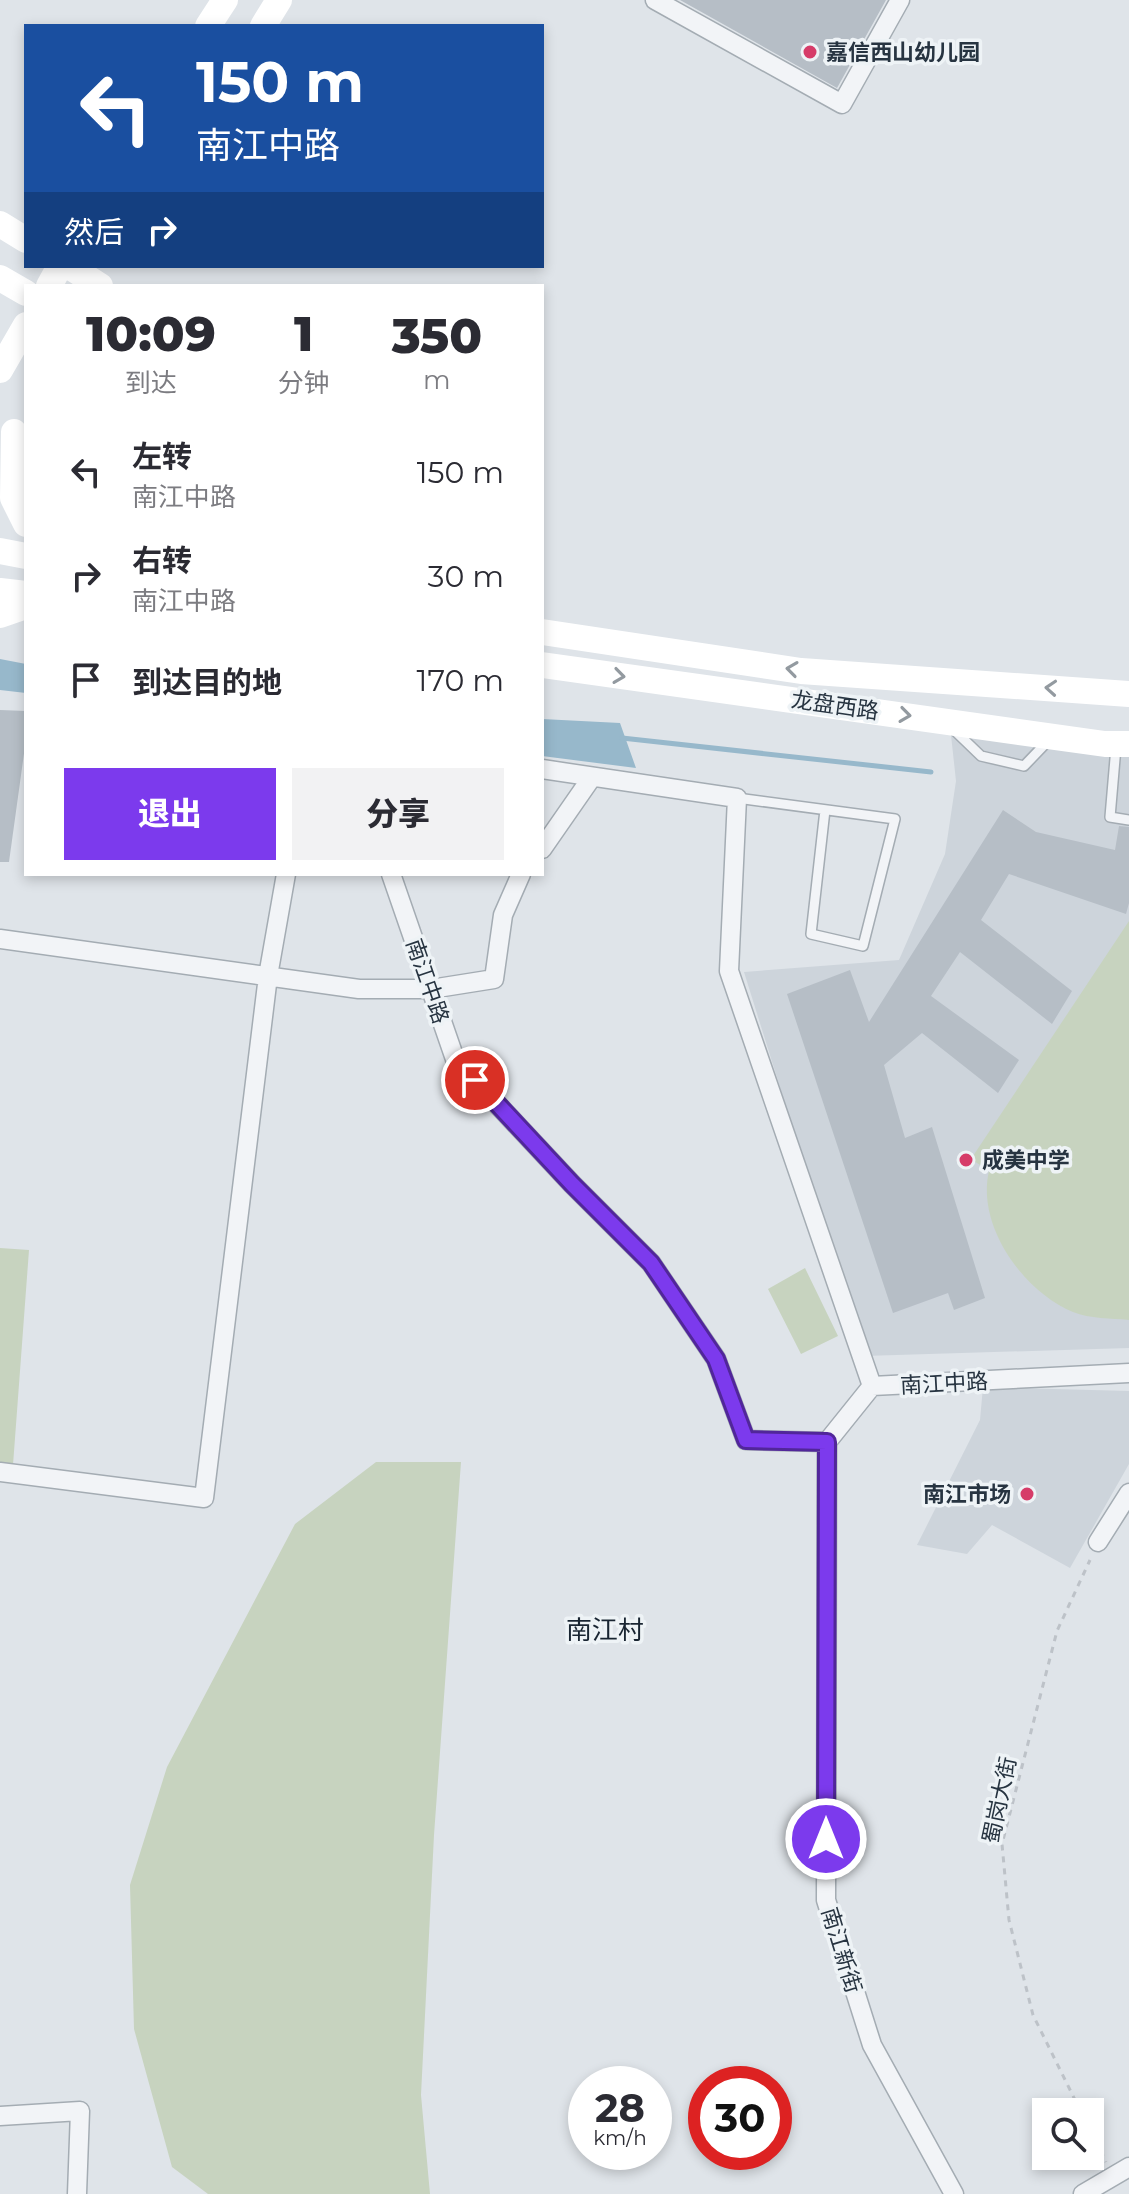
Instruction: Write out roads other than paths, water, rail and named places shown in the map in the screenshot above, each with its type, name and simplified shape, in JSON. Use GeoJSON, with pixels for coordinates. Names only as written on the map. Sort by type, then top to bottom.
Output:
{"type":"FeatureCollection","features":[{"type":"Feature","properties":{"kind":"street"},"geometry":{"type":"LineString","coordinates":[[209,24],[225,0]]}},
{"type":"Feature","properties":{"kind":"street"},"geometry":{"type":"LineString","coordinates":[[264,24],[279,0]]}},
{"type":"Feature","properties":{"kind":"street"},"geometry":{"type":"LineString","coordinates":[[655,0],[842,104],[900,0]]}},
{"type":"Feature","properties":{"kind":"street"},"geometry":{"type":"LineString","coordinates":[[0,211],[13,216],[24,213]]}},
{"type":"Feature","properties":{"kind":"street"},"geometry":{"type":"LineString","coordinates":[[0,224],[24,239]]}},
{"type":"Feature","properties":{"kind":"street"},"geometry":{"type":"LineString","coordinates":[[72,268],[97,284]]}},
{"type":"Feature","properties":{"kind":"street"},"geometry":{"type":"LineString","coordinates":[[0,278],[24,292]]}},
{"type":"Feature","properties":{"kind":"street"},"geometry":{"type":"LineString","coordinates":[[0,370],[24,328]]}},
{"type":"Feature","properties":{"kind":"street"},"geometry":{"type":"LineString","coordinates":[[0,456],[20,422]]}},
{"type":"Feature","properties":{"kind":"street"},"geometry":{"type":"LineString","coordinates":[[20,422],[13,498],[24,520]]}},
{"type":"Feature","properties":{"kind":"street"},"geometry":{"type":"LineString","coordinates":[[0,551],[24,556]]}},
{"type":"Feature","properties":{"kind":"street"},"geometry":{"type":"LineString","coordinates":[[0,591],[24,594]]}},
{"type":"Feature","properties":{"kind":"street"},"geometry":{"type":"LineString","coordinates":[[0,615],[24,607]]}},
{"type":"Feature","properties":{"kind":"street","name":"龙盘西路"},"geometry":{"type":"LineString","coordinates":[[544,632],[801,671],[1129,694]]}},
{"type":"Feature","properties":{"kind":"street","name":"龙盘西路"},"geometry":{"type":"LineString","coordinates":[[544,665],[1122,744]]}},
{"type":"Feature","properties":{"kind":"street"},"geometry":{"type":"LineString","coordinates":[[544,769],[737,798],[729,971],[872,1386]]}},
{"type":"Feature","properties":{"kind":"street"},"geometry":{"type":"LineString","coordinates":[[544,846],[592,777]]}},
{"type":"Feature","properties":{"kind":"street"},"geometry":{"type":"LineString","coordinates":[[0,1472],[204,1498],[268,976],[286,876]]}},
{"type":"Feature","properties":{"kind":"street","name":"南江中路"},"geometry":{"type":"LineString","coordinates":[[392,876],[455,1059],[651,1263],[716,1359],[746,1440],[827,1442],[872,1386],[1129,1373]]}},
{"type":"Feature","properties":{"kind":"street"},"geometry":{"type":"LineString","coordinates":[[0,939],[359,989],[431,989],[494,979],[503,915],[520,876]]}},
{"type":"Feature","properties":{"kind":"street","name":"南江新街"},"geometry":{"type":"LineString","coordinates":[[827,1442],[826,1900],[872,2045],[954,2194]]}},
{"type":"Feature","properties":{"kind":"street"},"geometry":{"type":"LineString","coordinates":[[1098,1542],[1129,1493]]}},
{"type":"Feature","properties":{"kind":"street"},"geometry":{"type":"LineString","coordinates":[[0,2116],[80,2111],[77,2194]]}},
{"type":"Feature","properties":{"kind":"street"},"geometry":{"type":"LineString","coordinates":[[1083,2194],[1121,2172]]}},
{"type":"Feature","properties":{"kind":"lane"},"geometry":{"type":"LineString","coordinates":[[1122,744],[1110,817],[1129,820]]}},
{"type":"Feature","properties":{"kind":"lane"},"geometry":{"type":"LineString","coordinates":[[737,798],[895,819],[863,946],[811,934],[825,810]]}},
{"type":"Feature","properties":{"kind":"water"},"geometry":{"type":"Polygon","coordinates":[[[0,659],[24,664],[24,693],[0,690],[0,659]]]}},
{"type":"Feature","properties":{"kind":"water"},"geometry":{"type":"Polygon","coordinates":[[[544,719],[620,723],[636,768],[544,756],[544,719]]]}},
{"type":"Feature","properties":{"kind":"waterway"},"geometry":{"type":"LineString","coordinates":[[622,738],[931,772]]}},
{"type":"Feature","properties":{"kind":"place","name":"嘉信西山幼儿园"},"geometry":{"type":"Point","coordinates":[810,52]}},
{"type":"Feature","properties":{"kind":"place","name":"成美中学"},"geometry":{"type":"Point","coordinates":[966,1160]}},
{"type":"Feature","properties":{"kind":"place","name":"南江市场"},"geometry":{"type":"Point","coordinates":[1027,1494]}},
{"type":"Feature","properties":{"kind":"district","name":"南江村"},"geometry":{"type":"Point","coordinates":[605,1630]}}]}
